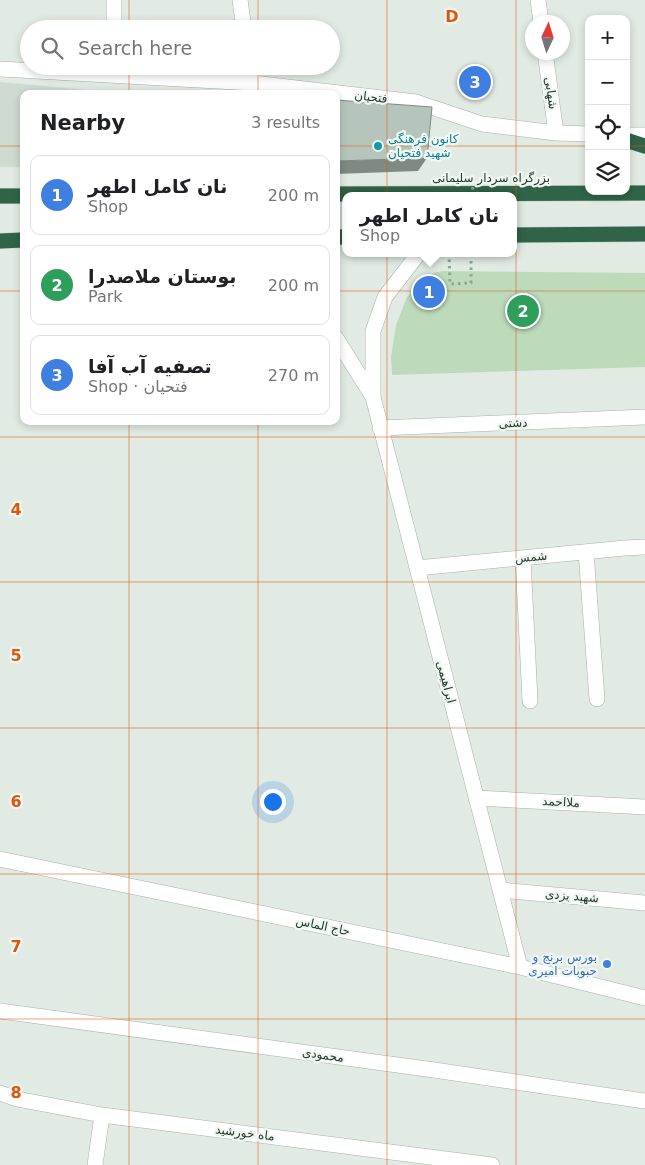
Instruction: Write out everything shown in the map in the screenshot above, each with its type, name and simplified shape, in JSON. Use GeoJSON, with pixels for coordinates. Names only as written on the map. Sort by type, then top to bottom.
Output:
{"type":"FeatureCollection","features":[{"type":"Feature","properties":{"kind":"highway"},"geometry":{"type":"LineString","coordinates":[[630,141],[645,146]]}},
{"type":"Feature","properties":{"kind":"highway","name":"بزرگراه سردار سلیمانی"},"geometry":{"type":"LineString","coordinates":[[517,193],[645,193]]}},
{"type":"Feature","properties":{"kind":"highway"},"geometry":{"type":"LineString","coordinates":[[0,196],[20,196]]}},
{"type":"Feature","properties":{"kind":"highway"},"geometry":{"type":"LineString","coordinates":[[517,235],[645,234]]}},
{"type":"Feature","properties":{"kind":"highway"},"geometry":{"type":"LineString","coordinates":[[0,241],[20,240]]}},
{"type":"Feature","properties":{"kind":"street"},"geometry":{"type":"LineString","coordinates":[[114,0],[114,20]]}},
{"type":"Feature","properties":{"kind":"street"},"geometry":{"type":"LineString","coordinates":[[240,0],[243,20]]}},
{"type":"Feature","properties":{"kind":"street"},"geometry":{"type":"LineString","coordinates":[[538,0],[540,15]]}},
{"type":"Feature","properties":{"kind":"street","name":"شهابی"},"geometry":{"type":"LineString","coordinates":[[546,60],[556,133]]}},
{"type":"Feature","properties":{"kind":"street","name":"فتحیان"},"geometry":{"type":"LineString","coordinates":[[0,69],[20,69]]}},
{"type":"Feature","properties":{"kind":"street","name":"فتحیان"},"geometry":{"type":"LineString","coordinates":[[157,75],[307,90]]}},
{"type":"Feature","properties":{"kind":"street"},"geometry":{"type":"LineString","coordinates":[[252,75],[253,84]]}},
{"type":"Feature","properties":{"kind":"street","name":"فتحیان"},"geometry":{"type":"LineString","coordinates":[[340,94],[416,102],[482,124],[556,133],[585,134]]}},
{"type":"Feature","properties":{"kind":"street"},"geometry":{"type":"LineString","coordinates":[[630,135],[645,135]]}},
{"type":"Feature","properties":{"kind":"street"},"geometry":{"type":"LineString","coordinates":[[372,397],[373,331],[386,297],[416,257]]}},
{"type":"Feature","properties":{"kind":"street"},"geometry":{"type":"LineString","coordinates":[[340,345],[372,397]]}},
{"type":"Feature","properties":{"kind":"street","name":"ابراهیمی"},"geometry":{"type":"LineString","coordinates":[[372,397],[520,967]]}},
{"type":"Feature","properties":{"kind":"street","name":"دشتی"},"geometry":{"type":"LineString","coordinates":[[380,428],[645,417]]}},
{"type":"Feature","properties":{"kind":"street","name":"شمس"},"geometry":{"type":"LineString","coordinates":[[417,568],[645,547]]}},
{"type":"Feature","properties":{"kind":"street"},"geometry":{"type":"LineString","coordinates":[[586,552],[597,699]]}},
{"type":"Feature","properties":{"kind":"street"},"geometry":{"type":"LineString","coordinates":[[523,558],[530,701]]}},
{"type":"Feature","properties":{"kind":"street","name":"ملااحمد"},"geometry":{"type":"LineString","coordinates":[[476,798],[645,807]]}},
{"type":"Feature","properties":{"kind":"street","name":"حاج الماس"},"geometry":{"type":"LineString","coordinates":[[0,859],[520,967],[645,998]]}},
{"type":"Feature","properties":{"kind":"street","name":"شهید یزدی"},"geometry":{"type":"LineString","coordinates":[[500,890],[645,903]]}},
{"type":"Feature","properties":{"kind":"street","name":"محمودی"},"geometry":{"type":"LineString","coordinates":[[0,1011],[434,1070],[645,1102]]}},
{"type":"Feature","properties":{"kind":"street","name":"ماه خورشید"},"geometry":{"type":"LineString","coordinates":[[0,1092],[17,1099],[102,1115],[492,1165]]}},
{"type":"Feature","properties":{"kind":"street"},"geometry":{"type":"LineString","coordinates":[[95,1165],[102,1115]]}},
{"type":"Feature","properties":{"kind":"path"},"geometry":{"type":"LineString","coordinates":[[472,185],[472,192]]}},
{"type":"Feature","properties":{"kind":"path"},"geometry":{"type":"LineString","coordinates":[[449,257],[450,284],[471,283],[471,257]]}},
{"type":"Feature","properties":{"kind":"shaded area"},"geometry":{"type":"Polygon","coordinates":[[[0,82],[86,90],[20,90],[20,167],[0,167],[0,82]]]}},
{"type":"Feature","properties":{"kind":"green space"},"geometry":{"type":"Polygon","coordinates":[[[442,271],[645,273],[645,367],[392,375],[391,357],[396,325],[407,297],[431,274],[442,271]]]}},
{"type":"Feature","properties":{"kind":"building","name":"کانون فرهنگی شهید فتحیان"},"geometry":{"type":"Polygon","coordinates":[[[340,100],[432,107],[427,158],[340,161],[340,100]]]}},
{"type":"Feature","properties":{"kind":"place","name":"تصفیه آب آفا"},"geometry":{"type":"Point","coordinates":[475,82]}},
{"type":"Feature","properties":{"kind":"place","name":"کانون فرهنگی شهید فتحیان"},"geometry":{"type":"Point","coordinates":[378,146]}},
{"type":"Feature","properties":{"kind":"place","name":"نان کامل اطهر"},"geometry":{"type":"Point","coordinates":[429,292]}},
{"type":"Feature","properties":{"kind":"place","name":"بوستان ملاصدرا"},"geometry":{"type":"Point","coordinates":[523,311]}},
{"type":"Feature","properties":{"kind":"place","name":"بورس برنج و حبوبات امیری"},"geometry":{"type":"Point","coordinates":[607,964]}}]}
